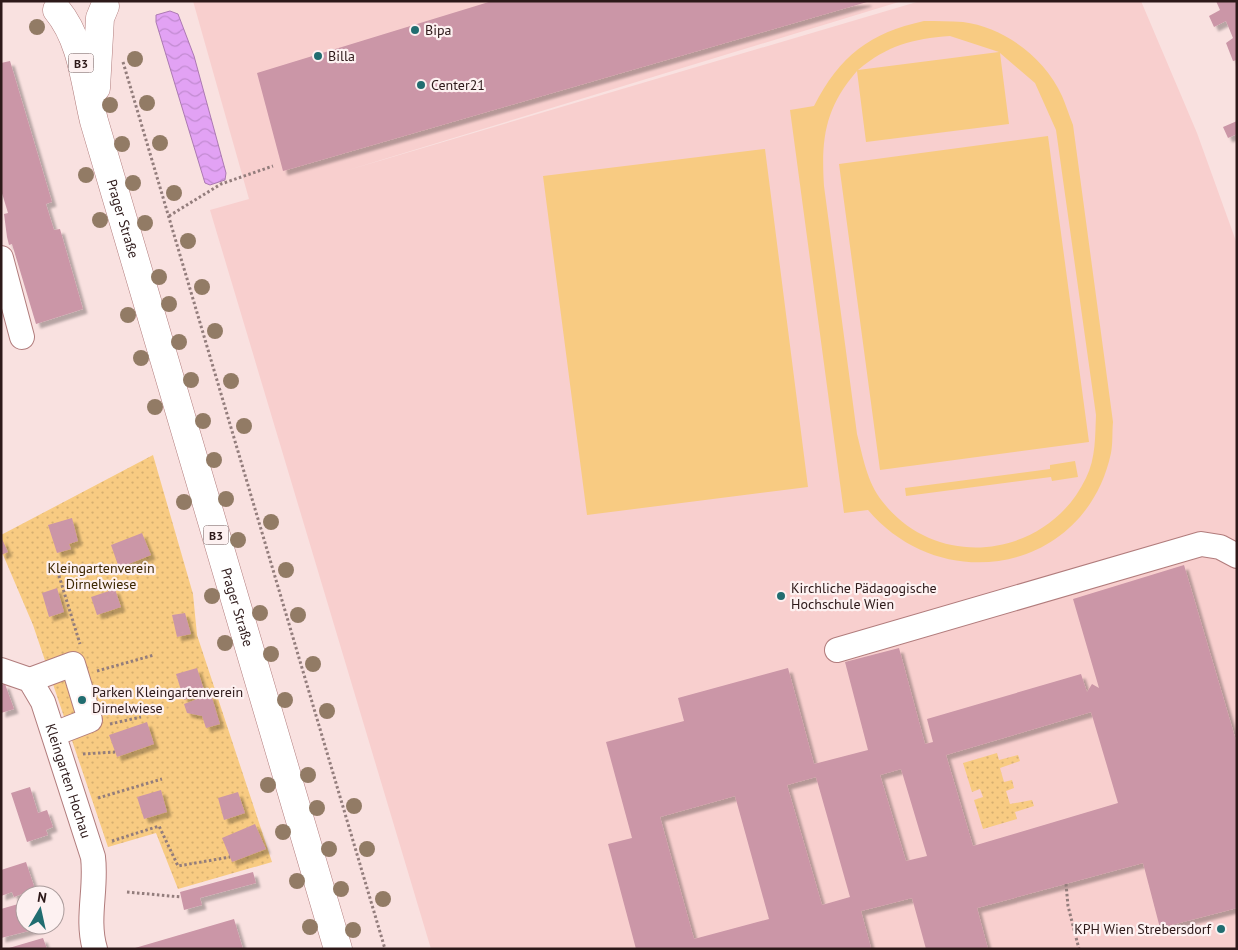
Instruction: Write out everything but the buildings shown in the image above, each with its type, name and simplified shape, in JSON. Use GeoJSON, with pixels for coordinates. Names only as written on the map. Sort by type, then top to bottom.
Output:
{"type":"FeatureCollection","features":[{"type":"Feature","properties":{"kind":"main road","name":"B3"},"geometry":{"type":"LineString","coordinates":[[53,6],[69,16],[82,16],[94,13],[107,4]]}},
{"type":"Feature","properties":{"kind":"main road","name":"Prager Straße"},"geometry":{"type":"LineString","coordinates":[[94,121],[100,18],[107,4]]}},
{"type":"Feature","properties":{"kind":"main road","name":"Prager Straße"},"geometry":{"type":"LineString","coordinates":[[53,6],[69,24],[75,40],[94,121],[338,949]]}},
{"type":"Feature","properties":{"kind":"street"},"geometry":{"type":"LineString","coordinates":[[1,258],[22,337]]}},
{"type":"Feature","properties":{"kind":"street"},"geometry":{"type":"LineString","coordinates":[[837,650],[1201,544],[1220,547],[1237,556]]}},
{"type":"Feature","properties":{"kind":"street"},"geometry":{"type":"LineString","coordinates":[[1,670],[30,680],[75,671],[90,720],[57,745]]}},
{"type":"Feature","properties":{"kind":"street","name":"Kleingarten Hochau"},"geometry":{"type":"LineString","coordinates":[[30,680],[40,694],[90,848],[95,879],[91,930],[94,949]]}},
{"type":"Feature","properties":{"kind":"path"},"geometry":{"type":"LineString","coordinates":[[121,54],[384,949]]}},
{"type":"Feature","properties":{"kind":"path"},"geometry":{"type":"LineString","coordinates":[[169,216],[221,184],[273,166]]}},
{"type":"Feature","properties":{"kind":"path"},"geometry":{"type":"LineString","coordinates":[[56,566],[84,661],[75,671]]}},
{"type":"Feature","properties":{"kind":"path"},"geometry":{"type":"LineString","coordinates":[[75,671],[154,655]]}},
{"type":"Feature","properties":{"kind":"path"},"geometry":{"type":"LineString","coordinates":[[57,745],[115,752]]}},
{"type":"Feature","properties":{"kind":"path"},"geometry":{"type":"LineString","coordinates":[[76,805],[162,779]]}},
{"type":"Feature","properties":{"kind":"path"},"geometry":{"type":"LineString","coordinates":[[90,848],[159,826],[178,866],[230,857]]}},
{"type":"Feature","properties":{"kind":"path"},"geometry":{"type":"LineString","coordinates":[[1066,884],[1068,906],[1079,949]]}},
{"type":"Feature","properties":{"kind":"path"},"geometry":{"type":"LineString","coordinates":[[127,892],[182,897]]}},
{"type":"Feature","properties":{"kind":"shaded area","name":"Kirchliche Pädagogische Hochschule Wien"},"geometry":{"type":"Polygon","coordinates":[[[193,1],[902,1],[345,171],[920,1],[1141,1],[1197,133],[1237,244],[1237,949],[431,949],[210,210],[249,199],[193,1]]]}},
{"type":"Feature","properties":{"kind":"green space"},"geometry":{"type":"Polygon","coordinates":[[[924,21],[963,22],[993,30],[1008,38],[1034,57],[1055,82],[1073,125],[1113,422],[1112,449],[1096,493],[1073,524],[1043,546],[1009,559],[972,562],[935,555],[899,538],[868,510],[844,513],[790,110],[814,106],[834,73],[858,49],[887,32],[924,21]],[[950,36],[912,41],[890,49],[858,70],[999,52],[950,36]],[[1000,53],[1009,124],[866,142],[857,71],[846,85],[832,111],[827,124],[823,153],[824,186],[857,434],[869,478],[882,501],[905,524],[932,539],[961,546],[990,546],[1019,539],[1046,525],[1069,505],[1086,478],[1092,463],[1095,439],[1096,415],[1056,130],[1035,83],[1000,53]]]}},
{"type":"Feature","properties":{"kind":"green space"},"geometry":{"type":"Polygon","coordinates":[[[1048,136],[1089,442],[880,470],[839,164],[1048,136]]]}},
{"type":"Feature","properties":{"kind":"green space"},"geometry":{"type":"Polygon","coordinates":[[[765,149],[808,487],[587,515],[543,176],[765,149]]]}},
{"type":"Feature","properties":{"kind":"green space","name":"Kleingartenverein Dirnelwiese"},"geometry":{"type":"Polygon","coordinates":[[[153,455],[193,594],[197,635],[272,862],[178,889],[156,833],[108,847],[33,625],[1,550],[1,535],[153,455]]]}},
{"type":"Feature","properties":{"kind":"green space"},"geometry":{"type":"Polygon","coordinates":[[[1075,461],[1078,477],[1052,481],[1051,477],[906,496],[905,488],[1050,469],[1050,465],[1075,461]]]}},
{"type":"Feature","properties":{"kind":"green space"},"geometry":{"type":"Polygon","coordinates":[[[997,753],[999,760],[1018,755],[1020,761],[1000,768],[1004,782],[1012,780],[1014,788],[1006,791],[1010,804],[1032,800],[1034,806],[1015,812],[1017,819],[983,829],[974,800],[983,797],[980,789],[972,792],[963,763],[997,753]]]}},
{"type":"Feature","properties":{"kind":"water"},"geometry":{"type":"Polygon","coordinates":[[[170,11],[178,14],[194,56],[226,173],[225,180],[210,185],[205,183],[156,22],[156,15],[170,11]]]}},
{"type":"Feature","properties":{"kind":"place","name":"Bipa"},"geometry":{"type":"Point","coordinates":[415,30]}},
{"type":"Feature","properties":{"kind":"place","name":"Billa"},"geometry":{"type":"Point","coordinates":[318,56]}},
{"type":"Feature","properties":{"kind":"place","name":"Center21"},"geometry":{"type":"Point","coordinates":[421,85]}},
{"type":"Feature","properties":{"kind":"place","name":"Kirchliche Pädagogische Hochschule Wien"},"geometry":{"type":"Point","coordinates":[781,596]}},
{"type":"Feature","properties":{"kind":"place","name":"Parken Kleingartenverein Dirnelwiese"},"geometry":{"type":"Point","coordinates":[82,700]}},
{"type":"Feature","properties":{"kind":"place","name":"KPH Wien Strebersdorf"},"geometry":{"type":"Point","coordinates":[1221,929]}}]}
